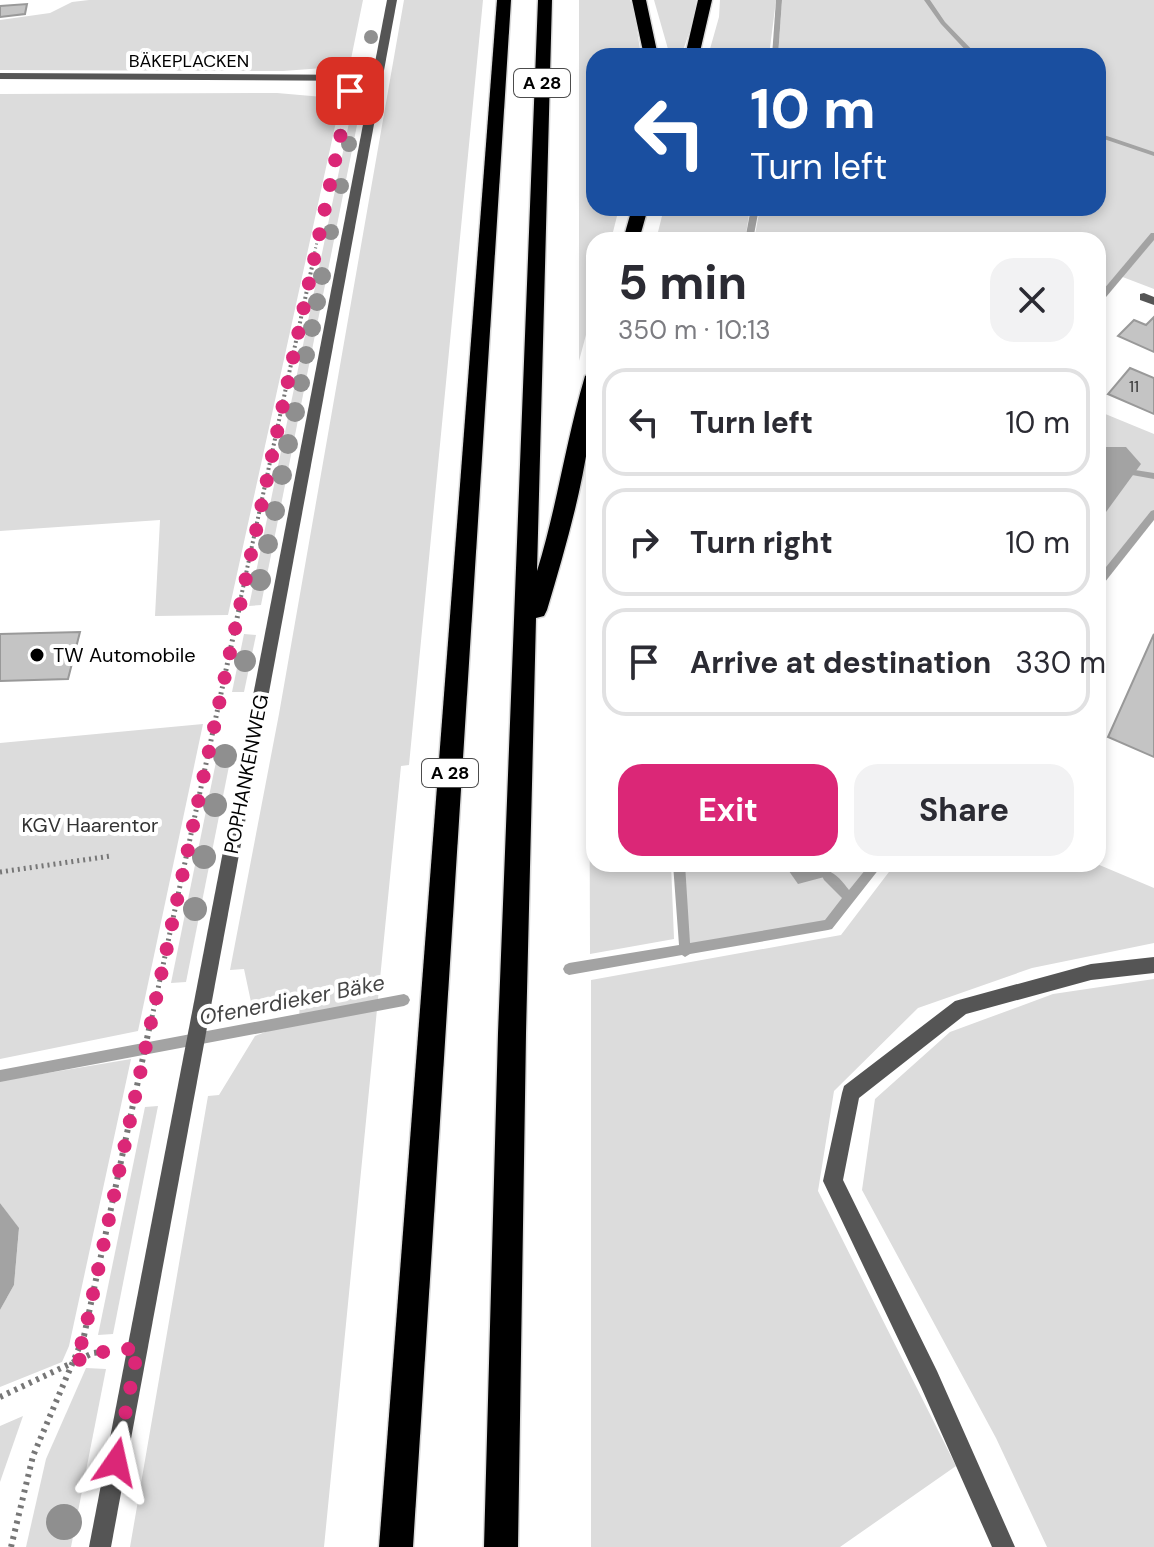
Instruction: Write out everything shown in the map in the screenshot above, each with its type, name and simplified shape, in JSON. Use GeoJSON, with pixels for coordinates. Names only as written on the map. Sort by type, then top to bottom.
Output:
{"type":"FeatureCollection","features":[{"type":"Feature","properties":{"kind":"highway","name":"A 28"},"geometry":{"type":"LineString","coordinates":[[396,1547],[504,0]]}},
{"type":"Feature","properties":{"kind":"highway","name":"A 28"},"geometry":{"type":"LineString","coordinates":[[501,1547],[512,1033],[527,639],[545,0]]}},
{"type":"Feature","properties":{"kind":"highway"},"geometry":{"type":"LineString","coordinates":[[639,0],[649,48]]}},
{"type":"Feature","properties":{"kind":"highway"},"geometry":{"type":"LineString","coordinates":[[694,48],[705,0]]}},
{"type":"Feature","properties":{"kind":"highway"},"geometry":{"type":"LineString","coordinates":[[527,639],[561,528],[586,406]]}},
{"type":"Feature","properties":{"kind":"street","name":"POPHANKENWEG"},"geometry":{"type":"LineString","coordinates":[[100,1547],[392,0]]}},
{"type":"Feature","properties":{"kind":"street","name":"BÄKEPLACKEN"},"geometry":{"type":"LineString","coordinates":[[0,76],[377,78]]}},
{"type":"Feature","properties":{"kind":"street"},"geometry":{"type":"LineString","coordinates":[[1004,1547],[929,1379],[833,1181],[851,1093],[961,1007],[1091,972],[1154,965]]}},
{"type":"Feature","properties":{"kind":"path"},"geometry":{"type":"LineString","coordinates":[[11,1547],[33,1456],[84,1336],[319,235]]}},
{"type":"Feature","properties":{"kind":"path"},"geometry":{"type":"LineString","coordinates":[[0,872],[111,856]]}},
{"type":"Feature","properties":{"kind":"path"},"geometry":{"type":"LineString","coordinates":[[0,1397],[93,1353],[138,1348]]}},
{"type":"Feature","properties":{"kind":"green space"},"geometry":{"type":"Polygon","coordinates":[[[363,0],[351,59],[337,67],[283,71],[0,70],[0,20],[50,13],[72,2],[363,0]]]}},
{"type":"Feature","properties":{"kind":"green space"},"geometry":{"type":"Polygon","coordinates":[[[404,0],[483,0],[409,765],[401,766],[324,1547],[130,1547],[208,1096],[219,1095],[255,1036],[299,1019],[300,1001],[254,1016],[244,969],[230,970],[279,714],[404,0]]]}},
{"type":"Feature","properties":{"kind":"green space"},"geometry":{"type":"Polygon","coordinates":[[[579,0],[630,0],[640,48],[586,48],[586,216],[617,216],[613,232],[586,232],[586,335],[579,361],[579,0]]]}},
{"type":"Feature","properties":{"kind":"green space"},"geometry":{"type":"Polygon","coordinates":[[[654,0],[696,0],[695,16],[684,48],[668,48],[654,0]]]}},
{"type":"Feature","properties":{"kind":"green space"},"geometry":{"type":"Polygon","coordinates":[[[720,0],[776,0],[770,48],[710,48],[719,17],[720,0]]]}},
{"type":"Feature","properties":{"kind":"green space"},"geometry":{"type":"Polygon","coordinates":[[[782,0],[1154,0],[1154,289],[1120,276],[1106,292],[1106,232],[756,232],[758,216],[1106,216],[1106,48],[779,48],[782,0]]]}},
{"type":"Feature","properties":{"kind":"green space"},"geometry":{"type":"Polygon","coordinates":[[[356,89],[361,105],[261,605],[249,606],[356,89]]]}},
{"type":"Feature","properties":{"kind":"green space"},"geometry":{"type":"Polygon","coordinates":[[[277,93],[323,97],[337,94],[341,99],[228,615],[155,616],[160,520],[0,531],[0,94],[277,93]]]}},
{"type":"Feature","properties":{"kind":"green space"},"geometry":{"type":"Polygon","coordinates":[[[662,216],[749,216],[746,232],[658,232],[662,216]]]}},
{"type":"Feature","properties":{"kind":"green space"},"geometry":{"type":"Polygon","coordinates":[[[1106,414],[1154,434],[1154,514],[1106,574],[1106,414]]]}},
{"type":"Feature","properties":{"kind":"green space"},"geometry":{"type":"Polygon","coordinates":[[[244,634],[256,635],[244,692],[232,692],[244,634]]]}},
{"type":"Feature","properties":{"kind":"green space","name":"KGV Haarentor"},"geometry":{"type":"Polygon","coordinates":[[[203,724],[138,1031],[0,1059],[0,743],[203,724]]]}},
{"type":"Feature","properties":{"kind":"green space"},"geometry":{"type":"Polygon","coordinates":[[[233,746],[186,982],[171,983],[219,747],[233,746]]]}},
{"type":"Feature","properties":{"kind":"green space"},"geometry":{"type":"Polygon","coordinates":[[[1106,868],[1154,888],[1154,943],[1032,968],[918,1008],[834,1091],[818,1191],[956,1466],[840,1547],[591,1547],[591,980],[841,935],[889,872],[1106,872],[1106,868]]]}},
{"type":"Feature","properties":{"kind":"green space"},"geometry":{"type":"Polygon","coordinates":[[[590,872],[671,872],[674,939],[590,954],[590,872]]]}},
{"type":"Feature","properties":{"kind":"green space"},"geometry":{"type":"Polygon","coordinates":[[[680,872],[870,872],[828,925],[685,951],[680,872]]]}},
{"type":"Feature","properties":{"kind":"green space"},"geometry":{"type":"Polygon","coordinates":[[[1154,979],[1154,1547],[1047,1547],[996,1438],[862,1190],[875,1099],[950,1032],[1053,994],[1154,979]]]}},
{"type":"Feature","properties":{"kind":"green space"},"geometry":{"type":"Polygon","coordinates":[[[131,1059],[69,1346],[62,1362],[0,1387],[0,1310],[14,1285],[19,1229],[0,1203],[0,1081],[131,1059]]]}},
{"type":"Feature","properties":{"kind":"green space"},"geometry":{"type":"Polygon","coordinates":[[[158,1106],[113,1334],[98,1335],[145,1107],[158,1106]]]}},
{"type":"Feature","properties":{"kind":"green space"},"geometry":{"type":"Polygon","coordinates":[[[86,1368],[106,1369],[71,1547],[26,1547],[46,1459],[86,1368]]]}},
{"type":"Feature","properties":{"kind":"green space"},"geometry":{"type":"Polygon","coordinates":[[[23,1416],[0,1482],[0,1426],[23,1416]]]}},
{"type":"Feature","properties":{"kind":"shaded area"},"geometry":{"type":"Polygon","coordinates":[[[1106,447],[1126,447],[1141,464],[1106,512],[1106,447]]]}},
{"type":"Feature","properties":{"kind":"shaded area"},"geometry":{"type":"Polygon","coordinates":[[[790,872],[832,872],[828,876],[798,884],[790,872]]]}},
{"type":"Feature","properties":{"kind":"shaded area"},"geometry":{"type":"Polygon","coordinates":[[[0,1203],[19,1228],[14,1285],[0,1310],[0,1203]]]}},
{"type":"Feature","properties":{"kind":"building"},"geometry":{"type":"Polygon","coordinates":[[[27,4],[25,14],[0,17],[0,6],[27,4]]]}},
{"type":"Feature","properties":{"kind":"building"},"geometry":{"type":"Polygon","coordinates":[[[1154,317],[1154,352],[1118,336],[1134,320],[1146,325],[1154,317]]]}},
{"type":"Feature","properties":{"kind":"building"},"geometry":{"type":"Polygon","coordinates":[[[1130,368],[1154,378],[1154,414],[1108,394],[1130,368]]]}},
{"type":"Feature","properties":{"kind":"building"},"geometry":{"type":"Polygon","coordinates":[[[80,632],[68,679],[0,681],[0,634],[80,632]]]}},
{"type":"Feature","properties":{"kind":"building"},"geometry":{"type":"Polygon","coordinates":[[[1154,634],[1154,757],[1108,737],[1154,634]]]}},
{"type":"Feature","properties":{"kind":"waterway"},"geometry":{"type":"LineString","coordinates":[[776,48],[779,0]]}},
{"type":"Feature","properties":{"kind":"waterway"},"geometry":{"type":"LineString","coordinates":[[927,0],[943,23],[967,48]]}},
{"type":"Feature","properties":{"kind":"waterway"},"geometry":{"type":"LineString","coordinates":[[1106,138],[1154,154]]}},
{"type":"Feature","properties":{"kind":"waterway"},"geometry":{"type":"LineString","coordinates":[[750,232],[754,216]]}},
{"type":"Feature","properties":{"kind":"waterway"},"geometry":{"type":"LineString","coordinates":[[1106,292],[1154,235]]}},
{"type":"Feature","properties":{"kind":"waterway"},"geometry":{"type":"LineString","coordinates":[[1135,473],[1154,476]]}},
{"type":"Feature","properties":{"kind":"waterway","name":"Ofenerdieker Bäke"},"geometry":{"type":"LineString","coordinates":[[1106,574],[1154,513]]}},
{"type":"Feature","properties":{"kind":"waterway"},"geometry":{"type":"LineString","coordinates":[[680,872],[685,949]]}},
{"type":"Feature","properties":{"kind":"waterway","name":"Ofenerdieker Bäke"},"geometry":{"type":"LineString","coordinates":[[850,898],[871,872]]}},
{"type":"Feature","properties":{"kind":"waterway"},"geometry":{"type":"LineString","coordinates":[[828,876],[850,898]]}},
{"type":"Feature","properties":{"kind":"waterway","name":"Ofenerdieker Bäke"},"geometry":{"type":"LineString","coordinates":[[685,949],[828,925],[850,898]]}},
{"type":"Feature","properties":{"kind":"waterway","name":"Ofenerdieker Bäke"},"geometry":{"type":"LineString","coordinates":[[569,969],[685,949]]}},
{"type":"Feature","properties":{"kind":"waterway","name":"Ofenerdieker Bäke"},"geometry":{"type":"LineString","coordinates":[[0,1076],[404,1000]]}},
{"type":"Feature","properties":{"kind":"place","name":"TW Automobile"},"geometry":{"type":"Point","coordinates":[37,655]}},
{"type":"Feature","properties":{"kind":"route"},"geometry":{"type":"LineString","coordinates":[[116,1462],[138,1348],[93,1353],[75,1362],[84,1336],[350,91]]}}]}
